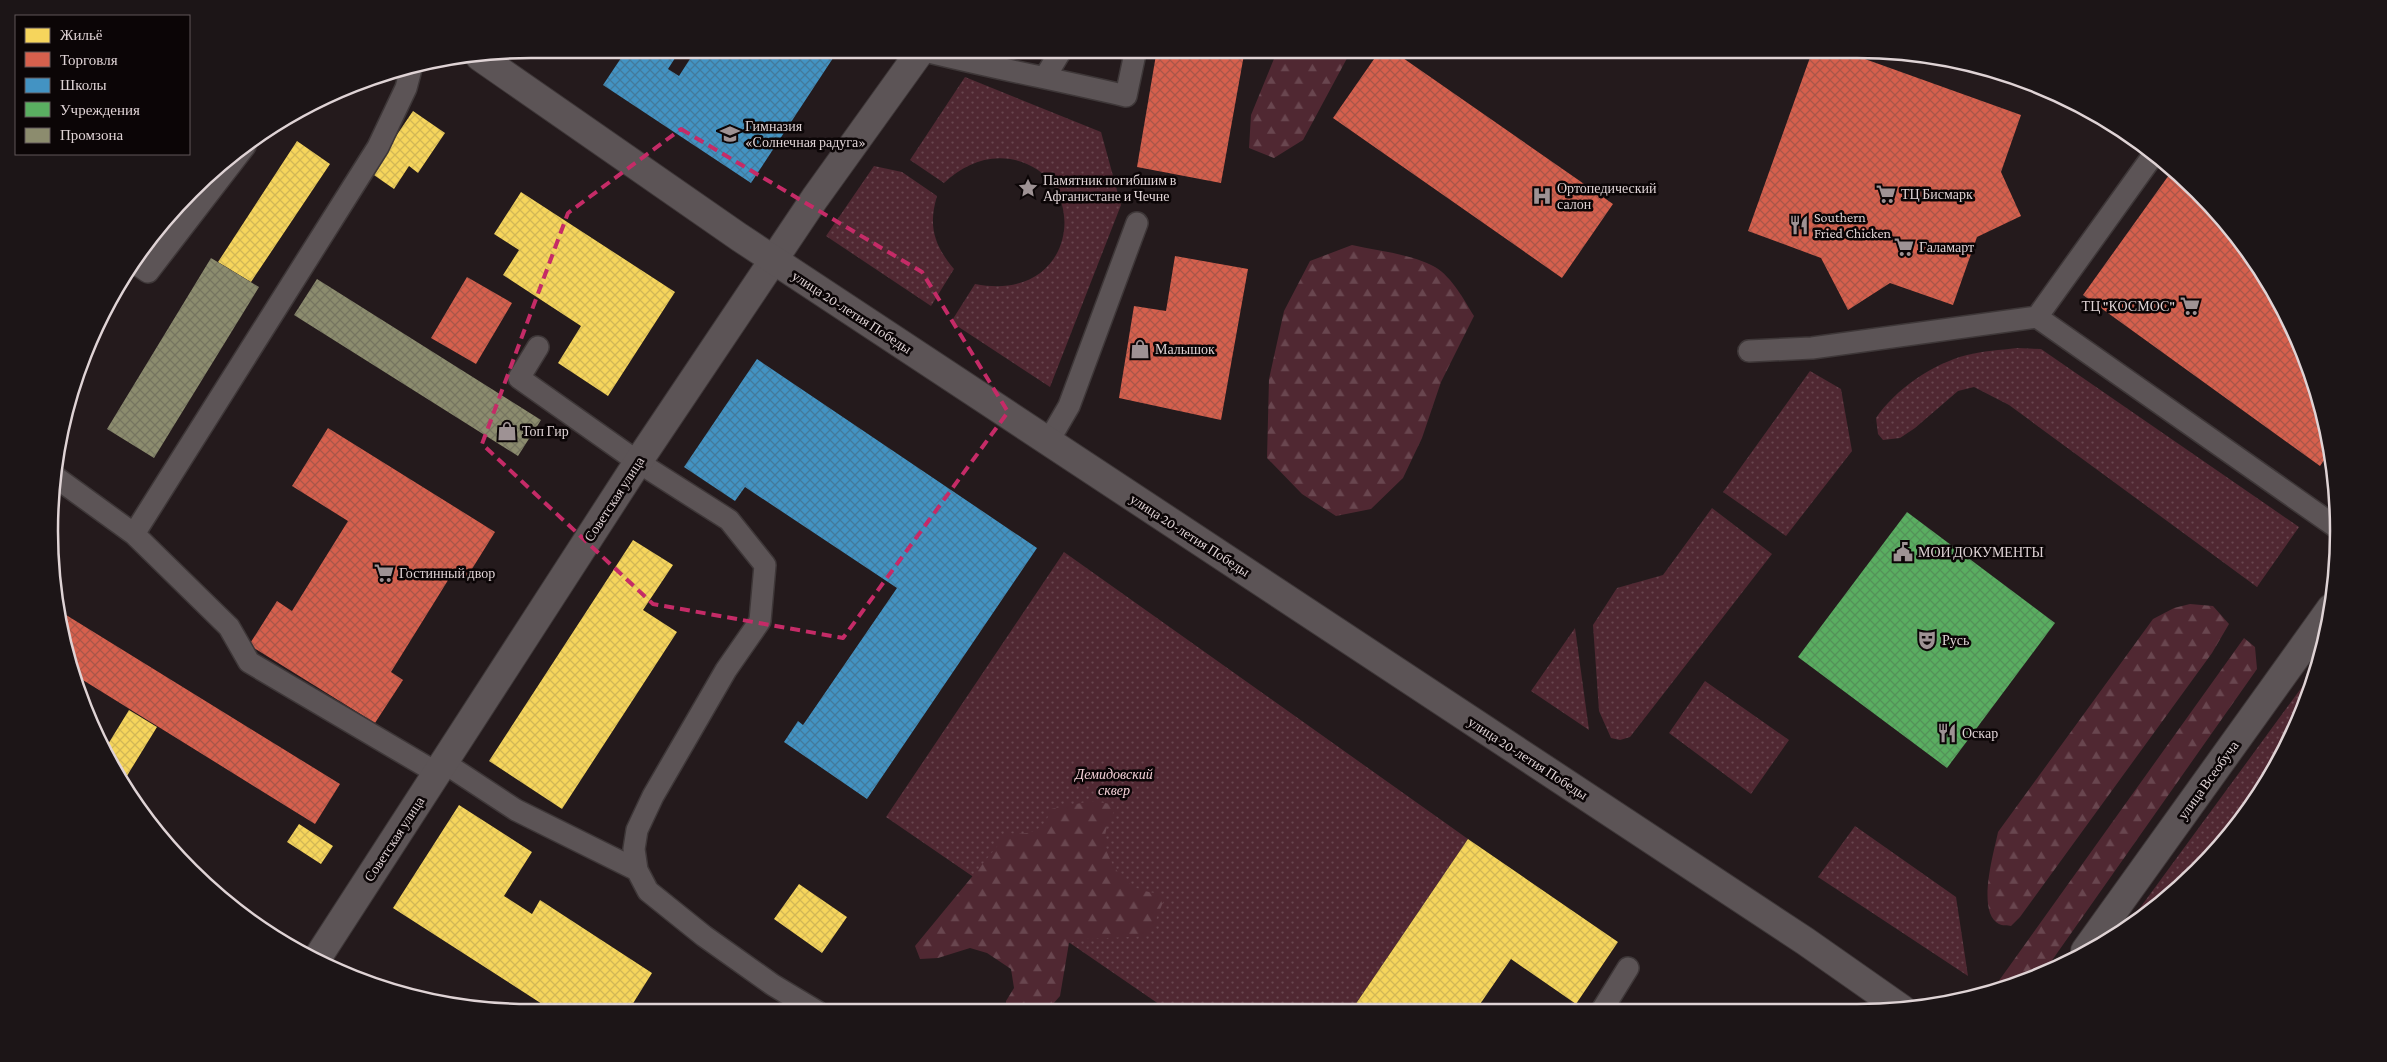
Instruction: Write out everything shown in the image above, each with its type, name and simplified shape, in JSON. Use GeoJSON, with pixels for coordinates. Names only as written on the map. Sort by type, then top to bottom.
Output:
{"type":"FeatureCollection","features":[{"type":"Feature","properties":{"kind":"street","name":"Советская улица"},"geometry":{"type":"LineString","coordinates":[[320,955],[638,462],[814,198],[916,58]]}},
{"type":"Feature","properties":{"kind":"street","name":"улица 20-летия Победы"},"geometry":{"type":"LineString","coordinates":[[485,60],[773,260],[1804,941],[1893,1002]]}},
{"type":"Feature","properties":{"kind":"street","name":"улица Всеобуча"},"geometry":{"type":"LineString","coordinates":[[2092,941],[2310,652],[2317,638]]}},
{"type":"Feature","properties":{"kind":"lane"},"geometry":{"type":"LineString","coordinates":[[953,58],[1000,70],[1045,77],[1126,96],[1134,58]]}},
{"type":"Feature","properties":{"kind":"lane"},"geometry":{"type":"LineString","coordinates":[[1045,77],[1057,58]]}},
{"type":"Feature","properties":{"kind":"lane"},"geometry":{"type":"LineString","coordinates":[[134,534],[378,147],[406,88],[410,74]]}},
{"type":"Feature","properties":{"kind":"lane"},"geometry":{"type":"LineString","coordinates":[[2038,317],[2150,160]]}},
{"type":"Feature","properties":{"kind":"lane"},"geometry":{"type":"LineString","coordinates":[[139,266],[148,272],[229,166]]}},
{"type":"Feature","properties":{"kind":"lane"},"geometry":{"type":"LineString","coordinates":[[1048,442],[1069,406],[1138,223]]}},
{"type":"Feature","properties":{"kind":"lane"},"geometry":{"type":"LineString","coordinates":[[1749,350],[1812,348],[2038,317],[2329,522]]}},
{"type":"Feature","properties":{"kind":"lane"},"geometry":{"type":"LineString","coordinates":[[538,347],[519,378],[638,462],[729,520],[765,565],[760,622],[726,670],[653,796],[637,830],[634,849],[637,870],[648,891],[704,936],[773,985],[805,1004]]}},
{"type":"Feature","properties":{"kind":"lane"},"geometry":{"type":"LineString","coordinates":[[61,481],[134,534],[229,627],[250,662],[516,810],[637,870]]}},
{"type":"Feature","properties":{"kind":"lane"},"geometry":{"type":"LineString","coordinates":[[1606,1004],[1628,968]]}},
{"type":"Feature","properties":{"kind":"highlighted area"},"geometry":{"type":"Polygon","coordinates":[[[681,129],[922,272],[1008,412],[843,638],[653,604],[482,444],[568,213],[681,129]]]}},
{"type":"Feature","properties":{"kind":"green space"},"geometry":{"type":"Polygon","coordinates":[[[1274,58],[1347,58],[1303,140],[1274,158],[1249,148],[1251,115],[1274,58]]]}},
{"type":"Feature","properties":{"kind":"green space"},"geometry":{"type":"Polygon","coordinates":[[[965,77],[1101,132],[1121,205],[1050,387],[951,322],[975,284],[1010,285],[1037,275],[1055,257],[1063,235],[1063,210],[1054,187],[1037,169],[1010,159],[983,160],[966,167],[944,183],[910,160],[965,77]]]}},
{"type":"Feature","properties":{"kind":"green space"},"geometry":{"type":"Polygon","coordinates":[[[874,166],[902,172],[937,196],[933,217],[935,235],[942,252],[954,269],[931,306],[826,236],[874,166]]]}},
{"type":"Feature","properties":{"kind":"green space"},"geometry":{"type":"Polygon","coordinates":[[[1352,245],[1405,256],[1435,267],[1452,283],[1474,316],[1441,382],[1422,438],[1403,478],[1371,509],[1336,516],[1302,494],[1267,458],[1269,379],[1284,311],[1310,261],[1352,245]]]}},
{"type":"Feature","properties":{"kind":"green space"},"geometry":{"type":"Polygon","coordinates":[[[2017,348],[2041,349],[2299,527],[2257,587],[2009,405],[1974,387],[1958,391],[1915,428],[1900,438],[1883,440],[1878,434],[1876,418],[1884,407],[1904,388],[1928,371],[1967,355],[2017,348]]]}},
{"type":"Feature","properties":{"kind":"green space"},"geometry":{"type":"Polygon","coordinates":[[[1810,371],[1841,389],[1852,451],[1786,536],[1723,492],[1810,371]]]}},
{"type":"Feature","properties":{"kind":"green space"},"geometry":{"type":"Polygon","coordinates":[[[1712,508],[1772,554],[1630,737],[1620,740],[1611,738],[1599,711],[1593,625],[1617,588],[1663,575],[1712,508]]]}},
{"type":"Feature","properties":{"kind":"green space","name":"Демидовский сквер"},"geometry":{"type":"Polygon","coordinates":[[[1064,552],[1468,839],[1356,1004],[1159,1004],[886,817],[1064,552]]]}},
{"type":"Feature","properties":{"kind":"green space"},"geometry":{"type":"Polygon","coordinates":[[[2190,604],[2213,606],[2229,624],[2212,653],[2020,917],[2011,926],[1999,924],[1992,918],[1988,895],[1990,867],[1998,832],[2153,619],[2174,608],[2190,604]]]}},
{"type":"Feature","properties":{"kind":"green space"},"geometry":{"type":"Polygon","coordinates":[[[1575,628],[1589,730],[1531,691],[1575,628]]]}},
{"type":"Feature","properties":{"kind":"green space"},"geometry":{"type":"Polygon","coordinates":[[[2244,638],[2255,647],[2257,669],[2051,962],[1998,982],[2244,638]]]}},
{"type":"Feature","properties":{"kind":"green space"},"geometry":{"type":"Polygon","coordinates":[[[1705,681],[1789,740],[1751,794],[1669,733],[1705,681]]]}},
{"type":"Feature","properties":{"kind":"green space"},"geometry":{"type":"Polygon","coordinates":[[[2302,687],[2281,740],[2250,794],[2232,819],[2191,866],[2137,912],[2302,687]]]}},
{"type":"Feature","properties":{"kind":"green space"},"geometry":{"type":"Polygon","coordinates":[[[1091,801],[1118,805],[1108,824],[1105,837],[1109,858],[1127,882],[1149,892],[1166,895],[1149,936],[1085,939],[1069,943],[1060,996],[1053,1004],[1006,1004],[1014,988],[1011,969],[987,953],[970,948],[938,958],[920,959],[915,946],[1008,833],[1023,833],[1035,830],[1044,823],[1051,809],[1091,801]]]}},
{"type":"Feature","properties":{"kind":"green space"},"geometry":{"type":"Polygon","coordinates":[[[1855,826],[1956,897],[1968,976],[1818,877],[1855,826]]]}},
{"type":"Feature","properties":{"kind":"building: Жильё"},"geometry":{"type":"Polygon","coordinates":[[[413,111],[445,133],[418,173],[409,166],[394,189],[371,173],[413,111]]]}},
{"type":"Feature","properties":{"kind":"building: Жильё"},"geometry":{"type":"Polygon","coordinates":[[[297,141],[330,164],[251,282],[218,262],[297,141]]]}},
{"type":"Feature","properties":{"kind":"building: Жильё"},"geometry":{"type":"Polygon","coordinates":[[[521,192],[675,292],[608,396],[558,363],[581,326],[503,275],[519,250],[494,234],[521,192]]]}},
{"type":"Feature","properties":{"kind":"building: Жильё"},"geometry":{"type":"Polygon","coordinates":[[[633,540],[673,565],[643,610],[677,632],[562,809],[489,761],[633,540]]]}},
{"type":"Feature","properties":{"kind":"building: Жильё"},"geometry":{"type":"Polygon","coordinates":[[[129,710],[157,727],[126,777],[108,744],[129,710]]]}},
{"type":"Feature","properties":{"kind":"building: Жильё"},"geometry":{"type":"Polygon","coordinates":[[[459,805],[532,852],[504,896],[532,914],[540,900],[652,973],[633,1004],[542,1004],[393,908],[459,805]]]}},
{"type":"Feature","properties":{"kind":"building: Жильё"},"geometry":{"type":"Polygon","coordinates":[[[299,824],[333,846],[321,864],[287,842],[299,824]]]}},
{"type":"Feature","properties":{"kind":"building: Жильё"},"geometry":{"type":"Polygon","coordinates":[[[1468,839],[1618,942],[1576,1004],[1511,959],[1480,1004],[1356,1004],[1468,839]]]}},
{"type":"Feature","properties":{"kind":"building: Жильё"},"geometry":{"type":"Polygon","coordinates":[[[799,884],[847,917],[822,953],[774,919],[799,884]]]}},
{"type":"Feature","properties":{"kind":"building: Торговля"},"geometry":{"type":"Polygon","coordinates":[[[1155,58],[1243,58],[1221,183],[1137,167],[1155,58]]]}},
{"type":"Feature","properties":{"kind":"building: Торговля"},"geometry":{"type":"Polygon","coordinates":[[[1375,58],[1403,58],[1613,204],[1562,278],[1333,118],[1375,58]]]}},
{"type":"Feature","properties":{"kind":"building: Торговля","name":"ТЦ Бисмарк"},"geometry":{"type":"Polygon","coordinates":[[[1810,58],[1863,58],[2021,115],[2001,172],[2021,216],[1977,237],[1953,305],[1890,283],[1848,310],[1821,258],[1748,231],[1810,58]]]}},
{"type":"Feature","properties":{"kind":"building: Торговля","name":"ТЦ \"КОСМОС\""},"geometry":{"type":"Polygon","coordinates":[[[2169,176],[2191,196],[2232,243],[2250,268],[2281,322],[2304,379],[2313,408],[2324,461],[2320,466],[2083,295],[2169,176]]]}},
{"type":"Feature","properties":{"kind":"building: Торговля"},"geometry":{"type":"Polygon","coordinates":[[[1175,256],[1248,269],[1221,420],[1119,398],[1134,306],[1166,311],[1175,256]]]}},
{"type":"Feature","properties":{"kind":"building: Торговля"},"geometry":{"type":"Polygon","coordinates":[[[467,277],[512,303],[476,364],[431,338],[467,277]]]}},
{"type":"Feature","properties":{"kind":"building: Торговля","name":"Гостинный двор"},"geometry":{"type":"Polygon","coordinates":[[[328,428],[495,532],[467,577],[455,569],[391,672],[403,680],[375,723],[249,645],[277,601],[292,611],[348,521],[292,486],[328,428]]]}},
{"type":"Feature","properties":{"kind":"building: Торговля"},"geometry":{"type":"Polygon","coordinates":[[[66,615],[340,784],[315,824],[82,679],[66,615]]]}},
{"type":"Feature","properties":{"kind":"building: Школы","name":"Гимназия «Солнечная радуга»"},"geometry":{"type":"Polygon","coordinates":[[[621,58],[675,58],[668,69],[679,76],[691,58],[833,58],[751,183],[603,85],[621,58]]]}},
{"type":"Feature","properties":{"kind":"building: Школы"},"geometry":{"type":"Polygon","coordinates":[[[757,359],[1037,548],[867,799],[784,742],[798,721],[803,725],[897,588],[745,487],[735,501],[684,467],[757,359]]]}},
{"type":"Feature","properties":{"kind":"building: Учреждения","name":"Русь"},"geometry":{"type":"Polygon","coordinates":[[[1907,512],[2055,623],[1947,768],[1798,657],[1907,512]]]}},
{"type":"Feature","properties":{"kind":"building: Промзона"},"geometry":{"type":"Polygon","coordinates":[[[211,258],[259,287],[154,458],[107,429],[211,258]]]}},
{"type":"Feature","properties":{"kind":"building: Промзона"},"geometry":{"type":"Polygon","coordinates":[[[317,279],[541,420],[518,456],[294,315],[317,279]]]}},
{"type":"Feature","properties":{"kind":"place","name":"Гимназия «Солнечная радуга»"},"geometry":{"type":"Point","coordinates":[730,134]}},
{"type":"Feature","properties":{"kind":"place","name":"Памятник погибшим в Афганистане и Чечне"},"geometry":{"type":"Point","coordinates":[1028,188]}},
{"type":"Feature","properties":{"kind":"place","name":"ТЦ Бисмарк"},"geometry":{"type":"Point","coordinates":[1886,194]}},
{"type":"Feature","properties":{"kind":"place","name":"Ортопедический салон"},"geometry":{"type":"Point","coordinates":[1542,196]}},
{"type":"Feature","properties":{"kind":"place","name":"Southern Fried Chicken"},"geometry":{"type":"Point","coordinates":[1799,225]}},
{"type":"Feature","properties":{"kind":"place","name":"Галамарт"},"geometry":{"type":"Point","coordinates":[1904,247]}},
{"type":"Feature","properties":{"kind":"place","name":"ТЦ \"КОСМОС\""},"geometry":{"type":"Point","coordinates":[2190,306]}},
{"type":"Feature","properties":{"kind":"place","name":"Малышок"},"geometry":{"type":"Point","coordinates":[1140,349]}},
{"type":"Feature","properties":{"kind":"place","name":"Топ Гир"},"geometry":{"type":"Point","coordinates":[507,431]}},
{"type":"Feature","properties":{"kind":"place","name":"МОИ ДОКУМЕНТЫ"},"geometry":{"type":"Point","coordinates":[1903,552]}},
{"type":"Feature","properties":{"kind":"place","name":"Гостинный двор"},"geometry":{"type":"Point","coordinates":[384,573]}},
{"type":"Feature","properties":{"kind":"place","name":"Русь"},"geometry":{"type":"Point","coordinates":[1927,640]}},
{"type":"Feature","properties":{"kind":"place","name":"Оскар"},"geometry":{"type":"Point","coordinates":[1947,733]}}]}
